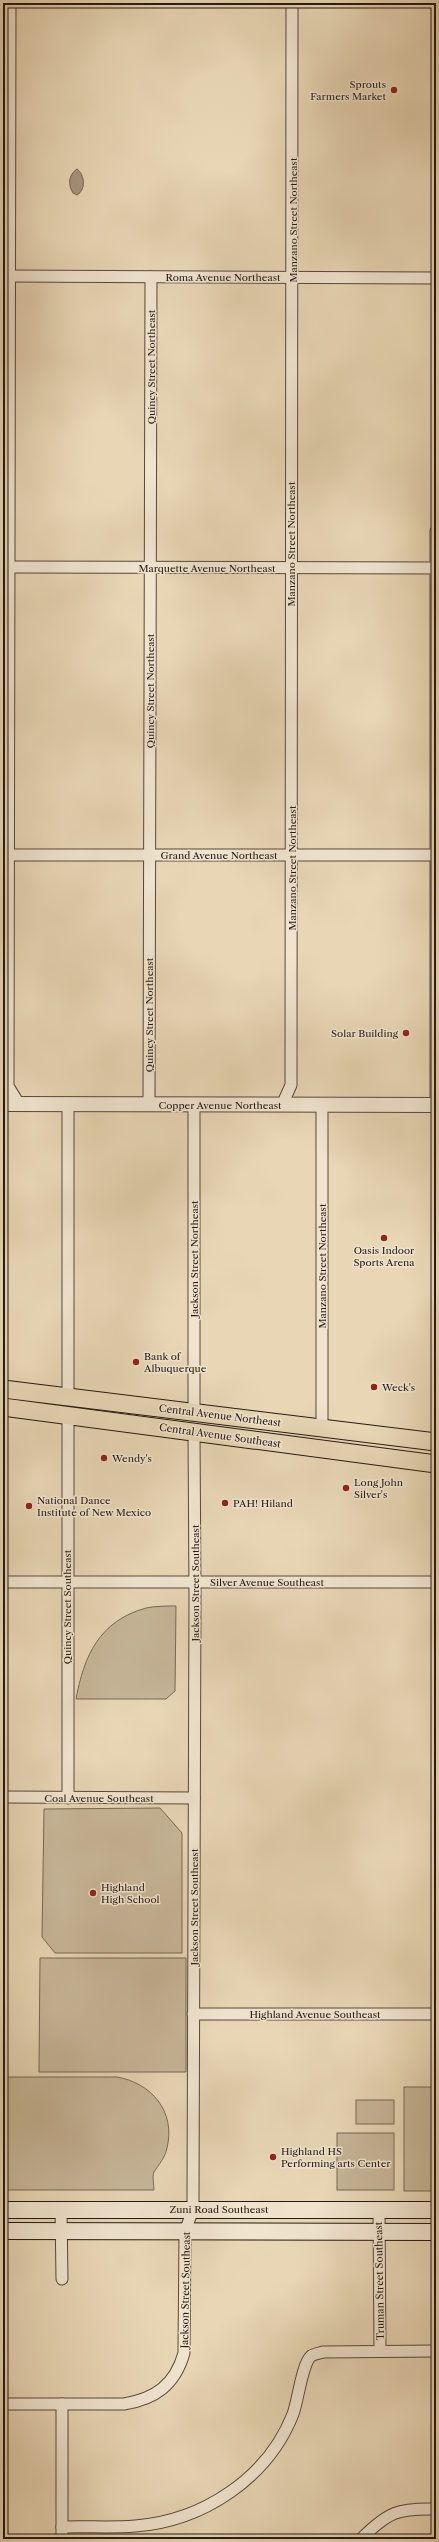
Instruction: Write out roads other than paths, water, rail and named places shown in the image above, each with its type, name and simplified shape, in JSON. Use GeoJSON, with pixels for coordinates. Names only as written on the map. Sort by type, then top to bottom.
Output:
{"type":"FeatureCollection","features":[{"type":"Feature","properties":{"kind":"main road","name":"Central Avenue Northeast"},"geometry":{"type":"LineString","coordinates":[[3,1389],[436,1442]]}},
{"type":"Feature","properties":{"kind":"main road","name":"Central Avenue Southeast"},"geometry":{"type":"LineString","coordinates":[[3,1407],[436,1464]]}},
{"type":"Feature","properties":{"kind":"main road","name":"Zuni Road Southeast"},"geometry":{"type":"LineString","coordinates":[[3,2210],[436,2210]]}},
{"type":"Feature","properties":{"kind":"main road"},"geometry":{"type":"LineString","coordinates":[[3,2231],[436,2232]]}},
{"type":"Feature","properties":{"kind":"street"},"geometry":{"type":"LineString","coordinates":[[3,1096],[8,1086],[5,855],[9,590],[6,567],[10,3]]}},
{"type":"Feature","properties":{"kind":"street","name":"Manzano Street Northeast"},"geometry":{"type":"LineString","coordinates":[[282,1105],[291,1085],[291,568],[293,278],[292,3]]}},
{"type":"Feature","properties":{"kind":"street","name":"Roma Avenue Northeast"},"geometry":{"type":"LineString","coordinates":[[9,276],[436,278]]}},
{"type":"Feature","properties":{"kind":"street","name":"Quincy Street Northeast"},"geometry":{"type":"LineString","coordinates":[[149,1105],[149,568],[151,277]]}},
{"type":"Feature","properties":{"kind":"street"},"geometry":{"type":"LineString","coordinates":[[436,531],[436,1105]]}},
{"type":"Feature","properties":{"kind":"street","name":"Marquette Avenue Northeast"},"geometry":{"type":"LineString","coordinates":[[6,567],[436,568]]}},
{"type":"Feature","properties":{"kind":"street","name":"Grand Avenue Northeast"},"geometry":{"type":"LineString","coordinates":[[5,855],[436,855]]}},
{"type":"Feature","properties":{"kind":"street"},"geometry":{"type":"LineString","coordinates":[[291,1085],[303,1105]]}},
{"type":"Feature","properties":{"kind":"street"},"geometry":{"type":"LineString","coordinates":[[8,1086],[19,1104]]}},
{"type":"Feature","properties":{"kind":"street","name":"Copper Avenue Northeast"},"geometry":{"type":"LineString","coordinates":[[3,1104],[436,1105]]}},
{"type":"Feature","properties":{"kind":"street"},"geometry":{"type":"LineString","coordinates":[[68,1105],[68,1397]]}},
{"type":"Feature","properties":{"kind":"street","name":"Jackson Street Northeast"},"geometry":{"type":"LineString","coordinates":[[194,1105],[194,1412]]}},
{"type":"Feature","properties":{"kind":"street","name":"Manzano Street Northeast"},"geometry":{"type":"LineString","coordinates":[[322,1105],[322,1428]]}},
{"type":"Feature","properties":{"kind":"street","name":"Quincy Street Southeast"},"geometry":{"type":"LineString","coordinates":[[68,1416],[68,1798]]}},
{"type":"Feature","properties":{"kind":"street","name":"Jackson Street Southeast"},"geometry":{"type":"LineString","coordinates":[[62,2404],[124,2404],[141,2401],[156,2395],[173,2379],[180,2367],[184,2353],[185,2232],[193,2209],[194,1432]]}},
{"type":"Feature","properties":{"kind":"street","name":"Silver Avenue Southeast"},"geometry":{"type":"LineString","coordinates":[[3,1582],[436,1582]]}},
{"type":"Feature","properties":{"kind":"street","name":"Coal Avenue Southeast"},"geometry":{"type":"LineString","coordinates":[[3,1798],[194,1798]]}},
{"type":"Feature","properties":{"kind":"street","name":"Highland Avenue Southeast"},"geometry":{"type":"LineString","coordinates":[[194,2014],[436,2014]]}},
{"type":"Feature","properties":{"kind":"street"},"geometry":{"type":"LineString","coordinates":[[61,2210],[62,2279]]}},
{"type":"Feature","properties":{"kind":"street","name":"Truman Street Southeast"},"geometry":{"type":"LineString","coordinates":[[378,2210],[380,2352]]}},
{"type":"Feature","properties":{"kind":"street"},"geometry":{"type":"LineString","coordinates":[[62,2527],[135,2526],[165,2522],[192,2513],[216,2501],[244,2482],[276,2447],[292,2415],[306,2364],[312,2356],[323,2352],[436,2351]]}},
{"type":"Feature","properties":{"kind":"street"},"geometry":{"type":"LineString","coordinates":[[3,2404],[62,2404],[62,2539]]}},
{"type":"Feature","properties":{"kind":"street"},"geometry":{"type":"LineString","coordinates":[[361,2539],[380,2520],[392,2513],[408,2508],[436,2509]]}},
{"type":"Feature","properties":{"kind":"place","name":"Sprouts Farmers Market"},"geometry":{"type":"Point","coordinates":[394,90]}},
{"type":"Feature","properties":{"kind":"place","name":"Solar Building"},"geometry":{"type":"Point","coordinates":[406,1033]}},
{"type":"Feature","properties":{"kind":"place","name":"Oasis Indoor Sports Arena"},"geometry":{"type":"Point","coordinates":[384,1238]}},
{"type":"Feature","properties":{"kind":"place","name":"Bank of Albuquerque"},"geometry":{"type":"Point","coordinates":[136,1362]}},
{"type":"Feature","properties":{"kind":"place","name":"Weck's"},"geometry":{"type":"Point","coordinates":[374,1387]}},
{"type":"Feature","properties":{"kind":"place","name":"Wendy's"},"geometry":{"type":"Point","coordinates":[104,1458]}},
{"type":"Feature","properties":{"kind":"place","name":"Long John Silver's"},"geometry":{"type":"Point","coordinates":[346,1488]}},
{"type":"Feature","properties":{"kind":"place","name":"PAH! Hiland"},"geometry":{"type":"Point","coordinates":[225,1503]}},
{"type":"Feature","properties":{"kind":"place","name":"National Dance Institute of New Mexico"},"geometry":{"type":"Point","coordinates":[29,1506]}},
{"type":"Feature","properties":{"kind":"place","name":"Highland High School"},"geometry":{"type":"Point","coordinates":[93,1893]}},
{"type":"Feature","properties":{"kind":"place","name":"Highland HS Performing arts Center"},"geometry":{"type":"Point","coordinates":[273,2157]}}]}
